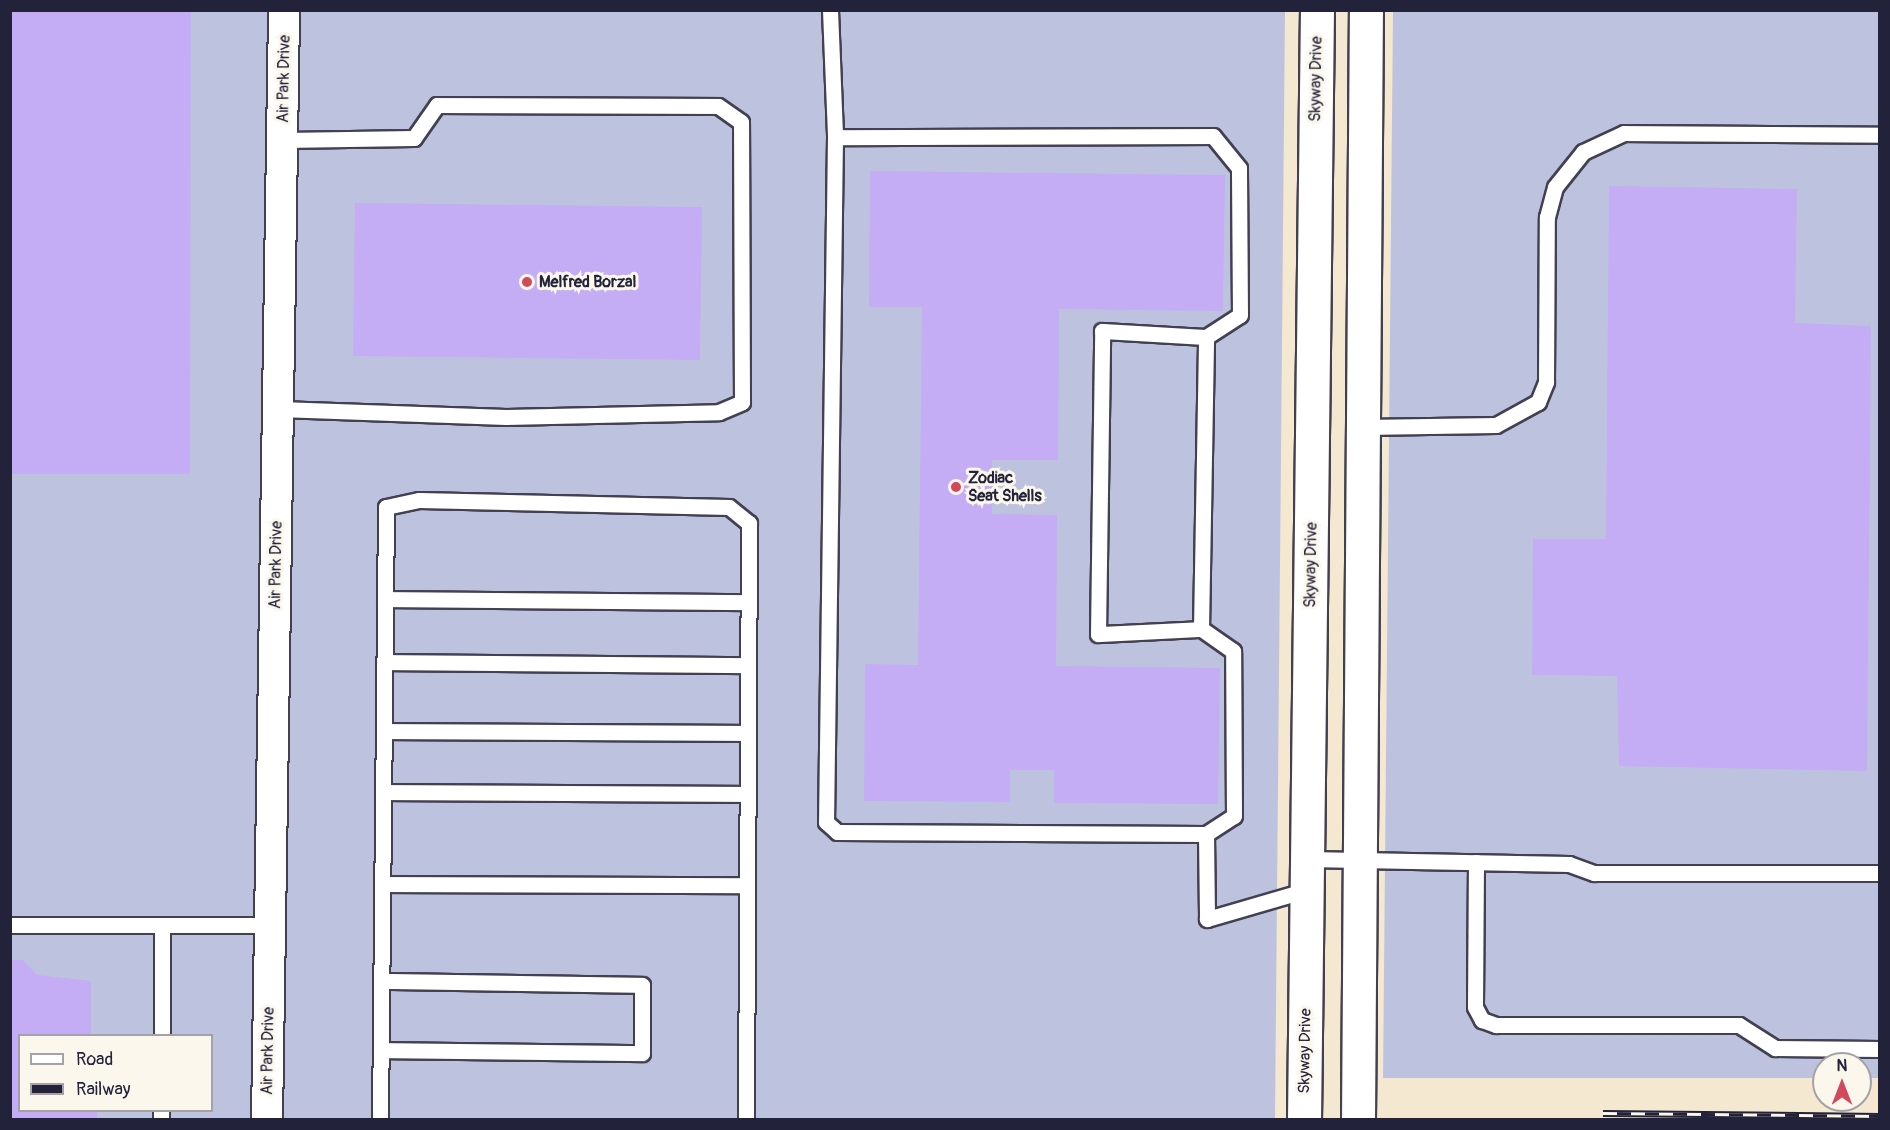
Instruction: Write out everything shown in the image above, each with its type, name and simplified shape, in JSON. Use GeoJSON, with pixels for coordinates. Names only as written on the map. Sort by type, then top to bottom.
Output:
{"type":"FeatureCollection","features":[{"type":"Feature","properties":{"kind":"main road","name":"Skyway Drive"},"geometry":{"type":"LineString","coordinates":[[1304,1119],[1317,10]]}},
{"type":"Feature","properties":{"kind":"main road"},"geometry":{"type":"LineString","coordinates":[[1358,1119],[1366,10]]}},
{"type":"Feature","properties":{"kind":"street","name":"Air Park Drive"},"geometry":{"type":"LineString","coordinates":[[267,1119],[284,10]]}},
{"type":"Feature","properties":{"kind":"lane"},"geometry":{"type":"LineString","coordinates":[[830,10],[836,137],[826,822],[837,832],[1206,834],[1234,816],[1233,651],[1201,629],[1098,634],[1102,331],[1206,337],[1240,315],[1239,168],[1213,136],[836,137]]}},
{"type":"Feature","properties":{"kind":"lane"},"geometry":{"type":"LineString","coordinates":[[279,409],[506,417],[719,412],[742,402],[741,122],[718,106],[437,105],[414,138],[283,140]]}},
{"type":"Feature","properties":{"kind":"lane"},"geometry":{"type":"LineString","coordinates":[[1363,427],[1496,425],[1538,402],[1546,382],[1547,217],[1555,187],[1582,152],[1624,133],[1880,135]]}},
{"type":"Feature","properties":{"kind":"lane"},"geometry":{"type":"LineString","coordinates":[[1201,629],[1206,337]]}},
{"type":"Feature","properties":{"kind":"lane"},"geometry":{"type":"LineString","coordinates":[[380,1119],[386,507],[419,500],[729,507],[749,523],[746,1119]]}},
{"type":"Feature","properties":{"kind":"lane"},"geometry":{"type":"LineString","coordinates":[[385,599],[748,602]]}},
{"type":"Feature","properties":{"kind":"lane"},"geometry":{"type":"LineString","coordinates":[[385,662],[748,665]]}},
{"type":"Feature","properties":{"kind":"lane"},"geometry":{"type":"LineString","coordinates":[[384,731],[748,733]]}},
{"type":"Feature","properties":{"kind":"lane"},"geometry":{"type":"LineString","coordinates":[[383,792],[748,794]]}},
{"type":"Feature","properties":{"kind":"lane"},"geometry":{"type":"LineString","coordinates":[[1206,834],[1207,919],[1307,874],[1360,859],[1569,864],[1594,873],[1880,873]]}},
{"type":"Feature","properties":{"kind":"lane"},"geometry":{"type":"LineString","coordinates":[[1476,862],[1475,1007],[1482,1020],[1496,1025],[1739,1025],[1775,1048],[1880,1049]]}},
{"type":"Feature","properties":{"kind":"lane"},"geometry":{"type":"LineString","coordinates":[[382,884],[747,885]]}},
{"type":"Feature","properties":{"kind":"lane"},"geometry":{"type":"LineString","coordinates":[[10,925],[270,925]]}},
{"type":"Feature","properties":{"kind":"lane"},"geometry":{"type":"LineString","coordinates":[[162,926],[162,1034]]}},
{"type":"Feature","properties":{"kind":"lane"},"geometry":{"type":"LineString","coordinates":[[381,1050],[642,1053],[642,985],[382,981]]}},
{"type":"Feature","properties":{"kind":"shaded area"},"geometry":{"type":"Polygon","coordinates":[[[10,11],[1285,11],[1275,1119],[11,1119],[10,11]]]}},
{"type":"Feature","properties":{"kind":"shaded area"},"geometry":{"type":"Polygon","coordinates":[[[1393,11],[1879,11],[1879,1078],[1872,1078],[1872,1052],[1812,1052],[1812,1078],[1383,1078],[1393,11]]]}},
{"type":"Feature","properties":{"kind":"building"},"geometry":{"type":"Polygon","coordinates":[[[10,10],[191,10],[190,474],[10,474],[10,10]]]}},
{"type":"Feature","properties":{"kind":"building","name":"Zodiac Seat Shells"},"geometry":{"type":"Polygon","coordinates":[[[870,171],[1225,175],[1223,311],[1059,309],[1058,460],[992,460],[992,514],[1057,515],[1056,666],[1220,668],[1218,804],[1054,803],[1054,770],[1010,770],[1010,802],[864,801],[865,664],[918,665],[922,307],[869,307],[870,171]]]}},
{"type":"Feature","properties":{"kind":"building"},"geometry":{"type":"Polygon","coordinates":[[[1609,186],[1797,189],[1795,323],[1871,326],[1867,771],[1619,766],[1617,676],[1532,675],[1533,539],[1606,539],[1609,186]]]}},
{"type":"Feature","properties":{"kind":"building","name":"Melfred Borzal"},"geometry":{"type":"Polygon","coordinates":[[[355,203],[702,207],[700,360],[353,356],[355,203]]]}},
{"type":"Feature","properties":{"kind":"building"},"geometry":{"type":"Polygon","coordinates":[[[10,960],[23,960],[37,975],[91,981],[91,1034],[18,1034],[18,1112],[97,1112],[97,1120],[10,1120],[10,960]]]}},
{"type":"Feature","properties":{"kind":"railway"},"geometry":{"type":"LineString","coordinates":[[1603,1113],[1880,1116]]}},
{"type":"Feature","properties":{"kind":"place","name":"Melfred Borzal"},"geometry":{"type":"Point","coordinates":[527,282]}},
{"type":"Feature","properties":{"kind":"place","name":"Zodiac Seat Shells"},"geometry":{"type":"Point","coordinates":[956,487]}}]}
